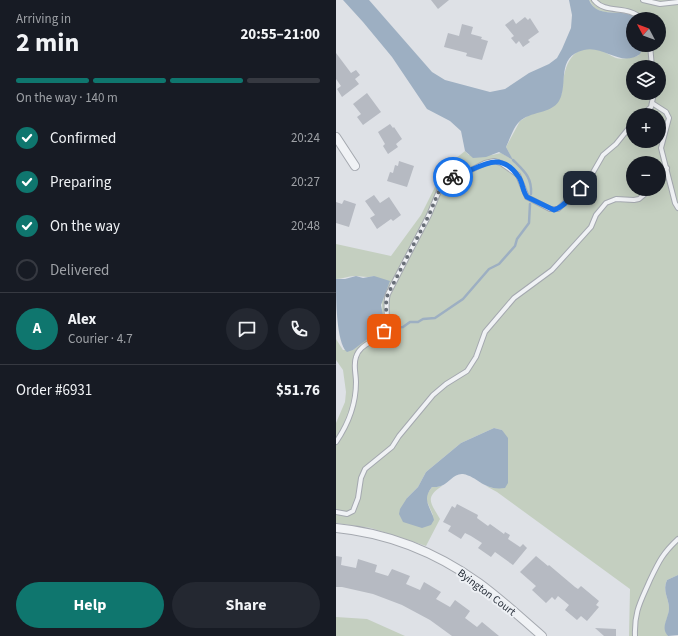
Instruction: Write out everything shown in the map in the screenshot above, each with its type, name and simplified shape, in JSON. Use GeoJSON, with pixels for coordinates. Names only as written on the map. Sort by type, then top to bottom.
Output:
{"type":"FeatureCollection","features":[{"type":"Feature","properties":{"kind":"street"},"geometry":{"type":"LineString","coordinates":[[336,137],[355,166]]}},
{"type":"Feature","properties":{"kind":"street","name":"Byington Court"},"geometry":{"type":"LineString","coordinates":[[336,528],[351,529],[391,539],[442,560],[480,583],[542,636]]}},
{"type":"Feature","properties":{"kind":"lane"},"geometry":{"type":"LineString","coordinates":[[594,0],[603,7],[632,12]]}},
{"type":"Feature","properties":{"kind":"lane"},"geometry":{"type":"LineString","coordinates":[[642,0],[660,4],[678,2]]}},
{"type":"Feature","properties":{"kind":"lane"},"geometry":{"type":"LineString","coordinates":[[648,108],[653,100]]}},
{"type":"Feature","properties":{"kind":"lane"},"geometry":{"type":"LineString","coordinates":[[652,103],[666,112],[669,118],[661,148],[675,203],[678,208]]}},
{"type":"Feature","properties":{"kind":"lane"},"geometry":{"type":"LineString","coordinates":[[336,442],[345,429],[351,416],[356,388],[356,357],[363,347],[380,335],[385,329],[387,319],[385,304],[388,294],[445,181],[485,163],[498,162],[505,164],[518,175],[527,197],[550,209],[558,209],[588,181],[603,155],[616,144],[626,132]]}},
{"type":"Feature","properties":{"kind":"lane"},"geometry":{"type":"LineString","coordinates":[[336,512],[347,514],[353,511],[358,498],[360,478],[365,469],[392,447],[403,430],[433,394],[467,371],[476,357],[485,332],[520,292],[539,281],[552,270],[591,226],[599,210],[612,200],[634,200],[639,199],[643,196]]}},
{"type":"Feature","properties":{"kind":"lane"},"geometry":{"type":"LineString","coordinates":[[635,636],[635,621],[641,596],[660,557],[678,539]]}},
{"type":"Feature","properties":{"kind":"green space"},"geometry":{"type":"Polygon","coordinates":[[[589,0],[678,0],[678,575],[667,580],[665,588],[669,604],[669,612],[665,626],[668,636],[629,636],[630,589],[497,492],[486,486],[493,488],[504,467],[508,453],[506,439],[502,430],[494,428],[461,443],[426,472],[418,487],[407,498],[433,515],[425,497],[432,487],[442,486],[436,490],[431,497],[432,505],[440,519],[426,546],[371,528],[336,523],[336,423],[345,402],[346,392],[343,370],[336,360],[336,339],[343,350],[353,350],[371,335],[380,331],[384,293],[374,276],[352,276],[336,279],[336,244],[391,256],[421,215],[445,167],[465,151],[469,155],[492,155],[501,153],[512,159],[506,147],[520,121],[562,94],[566,68],[569,61],[580,50],[589,49],[601,51],[618,59],[638,56],[640,52],[666,52],[666,12],[626,12],[626,14],[604,12],[595,9],[589,0]]]}},
{"type":"Feature","properties":{"kind":"green space"},"geometry":{"type":"Polygon","coordinates":[[[336,617],[367,619],[405,636],[336,636],[336,617]]]}},
{"type":"Feature","properties":{"kind":"water"},"geometry":{"type":"Polygon","coordinates":[[[343,0],[369,0],[432,72],[445,80],[490,92],[505,89],[529,73],[549,64],[557,58],[571,28],[572,15],[569,0],[589,0],[598,10],[626,14],[626,52],[641,52],[633,58],[626,59],[619,58],[599,50],[591,49],[575,54],[569,59],[566,65],[562,94],[559,101],[551,108],[524,118],[515,127],[506,147],[513,160],[499,152],[486,157],[473,158],[465,151],[461,131],[450,121],[427,109],[392,57],[343,0]]]}},
{"type":"Feature","properties":{"kind":"water"},"geometry":{"type":"Polygon","coordinates":[[[356,276],[363,278],[374,276],[390,281],[381,305],[384,320],[382,328],[353,350],[347,352],[343,347],[339,330],[336,279],[345,279],[356,276]]]}},
{"type":"Feature","properties":{"kind":"water"},"geometry":{"type":"Polygon","coordinates":[[[494,428],[502,430],[508,438],[508,483],[505,488],[491,488],[463,474],[457,475],[444,485],[432,487],[429,492],[427,500],[434,520],[431,525],[422,528],[403,522],[399,514],[400,509],[407,498],[418,487],[426,472],[461,443],[494,428]]]}},
{"type":"Feature","properties":{"kind":"water"},"geometry":{"type":"Polygon","coordinates":[[[678,575],[678,635],[668,636],[665,626],[669,612],[669,604],[665,588],[667,580],[678,575]]]}},
{"type":"Feature","properties":{"kind":"building"},"geometry":{"type":"Polygon","coordinates":[[[431,0],[449,0],[438,9],[431,0]]]}},
{"type":"Feature","properties":{"kind":"building"},"geometry":{"type":"Polygon","coordinates":[[[525,17],[528,20],[530,18],[539,32],[528,40],[530,42],[523,47],[519,41],[516,44],[511,38],[514,36],[505,25],[513,19],[516,24],[525,17]]]}},
{"type":"Feature","properties":{"kind":"building"},"geometry":{"type":"Polygon","coordinates":[[[462,24],[473,27],[471,34],[482,37],[481,39],[488,41],[482,60],[466,56],[467,53],[444,47],[448,33],[459,36],[462,24]]]}},
{"type":"Feature","properties":{"kind":"building"},"geometry":{"type":"Polygon","coordinates":[[[336,53],[351,73],[356,70],[360,75],[355,79],[359,84],[342,97],[337,89],[341,86],[336,79],[336,53]]]}},
{"type":"Feature","properties":{"kind":"building"},"geometry":{"type":"Polygon","coordinates":[[[367,93],[381,112],[363,125],[357,117],[361,114],[353,104],[367,93]]]}},
{"type":"Feature","properties":{"kind":"building"},"geometry":{"type":"Polygon","coordinates":[[[390,124],[393,128],[394,127],[402,139],[396,144],[398,147],[388,154],[383,146],[385,144],[378,132],[390,124]]]}},
{"type":"Feature","properties":{"kind":"building"},"geometry":{"type":"Polygon","coordinates":[[[399,161],[414,166],[407,187],[387,181],[390,172],[393,173],[395,165],[398,166],[399,161]]]}},
{"type":"Feature","properties":{"kind":"building"},"geometry":{"type":"Polygon","coordinates":[[[374,195],[380,203],[389,197],[401,215],[393,221],[391,219],[377,229],[370,218],[375,215],[365,201],[374,195]]]}},
{"type":"Feature","properties":{"kind":"building"},"geometry":{"type":"Polygon","coordinates":[[[344,200],[356,204],[349,227],[336,223],[336,202],[342,204],[344,200]]]}},
{"type":"Feature","properties":{"kind":"building"},"geometry":{"type":"Polygon","coordinates":[[[457,504],[478,515],[477,518],[488,526],[490,524],[504,534],[505,532],[510,535],[508,539],[520,547],[523,544],[527,548],[513,565],[495,552],[491,557],[478,548],[482,543],[471,536],[465,533],[461,539],[448,531],[451,526],[443,522],[452,506],[455,508],[457,504]]]}},
{"type":"Feature","properties":{"kind":"building"},"geometry":{"type":"Polygon","coordinates":[[[336,556],[342,557],[341,565],[356,568],[358,559],[377,565],[375,572],[388,576],[392,569],[410,576],[406,584],[420,590],[424,582],[441,592],[436,599],[450,607],[455,600],[470,611],[465,618],[477,627],[482,622],[499,636],[452,636],[430,620],[402,605],[373,594],[336,587],[336,556]]]}},
{"type":"Feature","properties":{"kind":"building"},"geometry":{"type":"Polygon","coordinates":[[[536,556],[575,587],[578,589],[581,586],[599,601],[596,605],[599,607],[587,621],[581,616],[577,620],[565,610],[569,605],[558,596],[555,600],[552,597],[546,603],[532,590],[536,586],[520,572],[536,556]]]}},
{"type":"Feature","properties":{"kind":"building"},"geometry":{"type":"Polygon","coordinates":[[[595,628],[616,629],[616,636],[604,636],[595,628]]]}},
{"type":"Feature","properties":{"kind":"waterway"},"geometry":{"type":"LineString","coordinates":[[513,160],[524,171],[529,179],[531,194]]}},
{"type":"Feature","properties":{"kind":"waterway"},"geometry":{"type":"LineString","coordinates":[[389,328],[403,327],[410,322],[418,322],[423,319],[435,318],[463,299],[489,269],[499,264],[515,246],[517,239],[529,223],[530,204]]}},
{"type":"Feature","properties":{"kind":"way so far"},"geometry":{"type":"LineString","coordinates":[[384,331],[387,324],[385,301],[388,294],[429,215],[439,191],[445,181],[453,177]]}},
{"type":"Feature","properties":{"kind":"route"},"geometry":{"type":"LineString","coordinates":[[453,177],[463,174],[490,161],[501,162],[518,175],[525,195],[528,198],[554,210],[562,208],[567,200],[580,188]]}}]}
